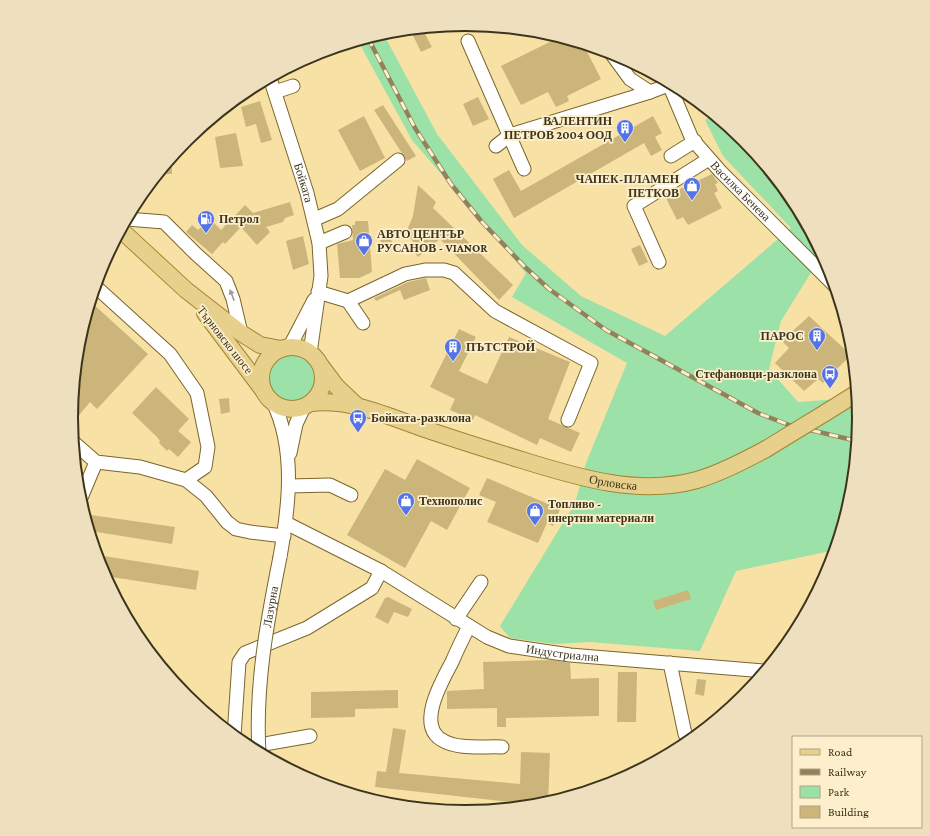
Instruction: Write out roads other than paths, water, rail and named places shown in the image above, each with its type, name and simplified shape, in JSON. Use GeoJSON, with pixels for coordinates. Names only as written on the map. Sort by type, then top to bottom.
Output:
{"type":"FeatureCollection","features":[{"type":"Feature","properties":{"kind":"main road","name":"Търновско шосе"},"geometry":{"type":"LineString","coordinates":[[125,234],[186,290],[242,333],[260,345],[285,348]]}},
{"type":"Feature","properties":{"kind":"main road","name":"Търновско шосе"},"geometry":{"type":"LineString","coordinates":[[186,290],[228,341],[268,396]]}},
{"type":"Feature","properties":{"kind":"main road"},"geometry":{"type":"LineString","coordinates":[[285,348],[296,348],[314,357],[322,374],[322,388],[317,396],[307,405],[288,409],[268,396],[261,381],[262,371],[266,362],[272,355],[285,348]]}},
{"type":"Feature","properties":{"kind":"main road","name":"Орловска"},"geometry":{"type":"LineString","coordinates":[[314,357],[336,386],[358,406]]}},
{"type":"Feature","properties":{"kind":"main road","name":"Орловска"},"geometry":{"type":"LineString","coordinates":[[307,405],[332,402],[358,406],[476,446],[575,476],[612,484],[658,485],[697,480],[730,467],[766,449],[851,396]]}},
{"type":"Feature","properties":{"kind":"street"},"geometry":{"type":"LineString","coordinates":[[468,41],[524,169]]}},
{"type":"Feature","properties":{"kind":"street"},"geometry":{"type":"LineString","coordinates":[[618,62],[630,79],[650,92]]}},
{"type":"Feature","properties":{"kind":"street","name":"Бойката"},"geometry":{"type":"LineString","coordinates":[[272,83],[314,219],[319,243],[321,276],[318,292],[314,357]]}},
{"type":"Feature","properties":{"kind":"street"},"geometry":{"type":"LineString","coordinates":[[275,92],[293,86]]}},
{"type":"Feature","properties":{"kind":"street"},"geometry":{"type":"LineString","coordinates":[[496,146],[510,135],[650,92],[663,86]]}},
{"type":"Feature","properties":{"kind":"street","name":"Василка Бенева"},"geometry":{"type":"LineString","coordinates":[[672,91],[681,115],[695,141],[709,159],[825,276]]}},
{"type":"Feature","properties":{"kind":"street"},"geometry":{"type":"LineString","coordinates":[[671,156],[695,141]]}},
{"type":"Feature","properties":{"kind":"street"},"geometry":{"type":"LineString","coordinates":[[659,262],[634,206],[709,159]]}},
{"type":"Feature","properties":{"kind":"street"},"geometry":{"type":"LineString","coordinates":[[314,219],[338,209],[398,160]]}},
{"type":"Feature","properties":{"kind":"street"},"geometry":{"type":"LineString","coordinates":[[133,219],[164,222],[226,281],[233,299],[242,333]]}},
{"type":"Feature","properties":{"kind":"street"},"geometry":{"type":"LineString","coordinates":[[319,243],[345,232]]}},
{"type":"Feature","properties":{"kind":"street"},"geometry":{"type":"LineString","coordinates":[[348,301],[405,274],[425,270],[444,270],[454,273],[495,311],[591,363],[568,420]]}},
{"type":"Feature","properties":{"kind":"street"},"geometry":{"type":"LineString","coordinates":[[100,291],[170,354],[197,393],[208,447],[205,467],[186,480]]}},
{"type":"Feature","properties":{"kind":"street"},"geometry":{"type":"LineString","coordinates":[[318,292],[348,301],[363,323]]}},
{"type":"Feature","properties":{"kind":"street","name":"Бойката"},"geometry":{"type":"LineString","coordinates":[[285,348],[318,292]]}},
{"type":"Feature","properties":{"kind":"street","name":"Лазурна"},"geometry":{"type":"LineString","coordinates":[[259,746],[258,729],[260,672],[266,627],[285,530],[289,486],[288,461],[282,424],[268,396]]}},
{"type":"Feature","properties":{"kind":"street","name":"Лазурна"},"geometry":{"type":"LineString","coordinates":[[288,461],[296,424],[307,405]]}},
{"type":"Feature","properties":{"kind":"street"},"geometry":{"type":"LineString","coordinates":[[79,448],[96,462],[140,467],[186,480],[206,496],[227,522],[236,529],[250,532],[285,530]]}},
{"type":"Feature","properties":{"kind":"street"},"geometry":{"type":"LineString","coordinates":[[84,490],[96,462]]}},
{"type":"Feature","properties":{"kind":"street"},"geometry":{"type":"LineString","coordinates":[[289,486],[330,485],[351,495]]}},
{"type":"Feature","properties":{"kind":"street","name":"Индустриална"},"geometry":{"type":"LineString","coordinates":[[285,530],[381,571],[456,619],[493,640],[509,646],[570,655],[758,670]]}},
{"type":"Feature","properties":{"kind":"street"},"geometry":{"type":"LineString","coordinates":[[234,729],[239,662],[245,653],[307,628],[372,588],[381,571]]}},
{"type":"Feature","properties":{"kind":"street"},"geometry":{"type":"LineString","coordinates":[[456,619],[481,582]]}},
{"type":"Feature","properties":{"kind":"street"},"geometry":{"type":"LineString","coordinates":[[468,626],[434,697],[431,714],[433,731],[441,740],[457,746],[502,747]]}},
{"type":"Feature","properties":{"kind":"street"},"geometry":{"type":"LineString","coordinates":[[670,663],[689,734]]}},
{"type":"Feature","properties":{"kind":"street"},"geometry":{"type":"LineString","coordinates":[[258,745],[310,736]]}},
{"type":"Feature","properties":{"kind":"railway"},"geometry":{"type":"LineString","coordinates":[[370,43],[415,128],[451,184],[482,222],[525,267],[549,289],[606,330],[758,413],[789,425],[851,440]]}},
{"type":"Feature","properties":{"kind":"place","name":"ВАЛЕНТИН ПЕТРОВ 2004 ООД"},"geometry":{"type":"Point","coordinates":[625,143]}},
{"type":"Feature","properties":{"kind":"place","name":"ЧАПЕК-ПЛАМЕН ПЕТКОВ"},"geometry":{"type":"Point","coordinates":[692,201]}},
{"type":"Feature","properties":{"kind":"place","name":"Петрол"},"geometry":{"type":"Point","coordinates":[206,234]}},
{"type":"Feature","properties":{"kind":"place","name":"АВТО ЦЕНТЪР РУСАНОВ - VIANOR"},"geometry":{"type":"Point","coordinates":[364,256]}},
{"type":"Feature","properties":{"kind":"place","name":"ПАРОС"},"geometry":{"type":"Point","coordinates":[817,351]}},
{"type":"Feature","properties":{"kind":"place","name":"ПЪТСТРОЙ"},"geometry":{"type":"Point","coordinates":[453,362]}},
{"type":"Feature","properties":{"kind":"place","name":"Стефановци-разклона"},"geometry":{"type":"Point","coordinates":[830,389]}},
{"type":"Feature","properties":{"kind":"place","name":"Бойката-разклона"},"geometry":{"type":"Point","coordinates":[358,433]}},
{"type":"Feature","properties":{"kind":"place","name":"Технополис"},"geometry":{"type":"Point","coordinates":[406,516]}},
{"type":"Feature","properties":{"kind":"place","name":"Топливо - инертни материали"},"geometry":{"type":"Point","coordinates":[535,526]}}]}
